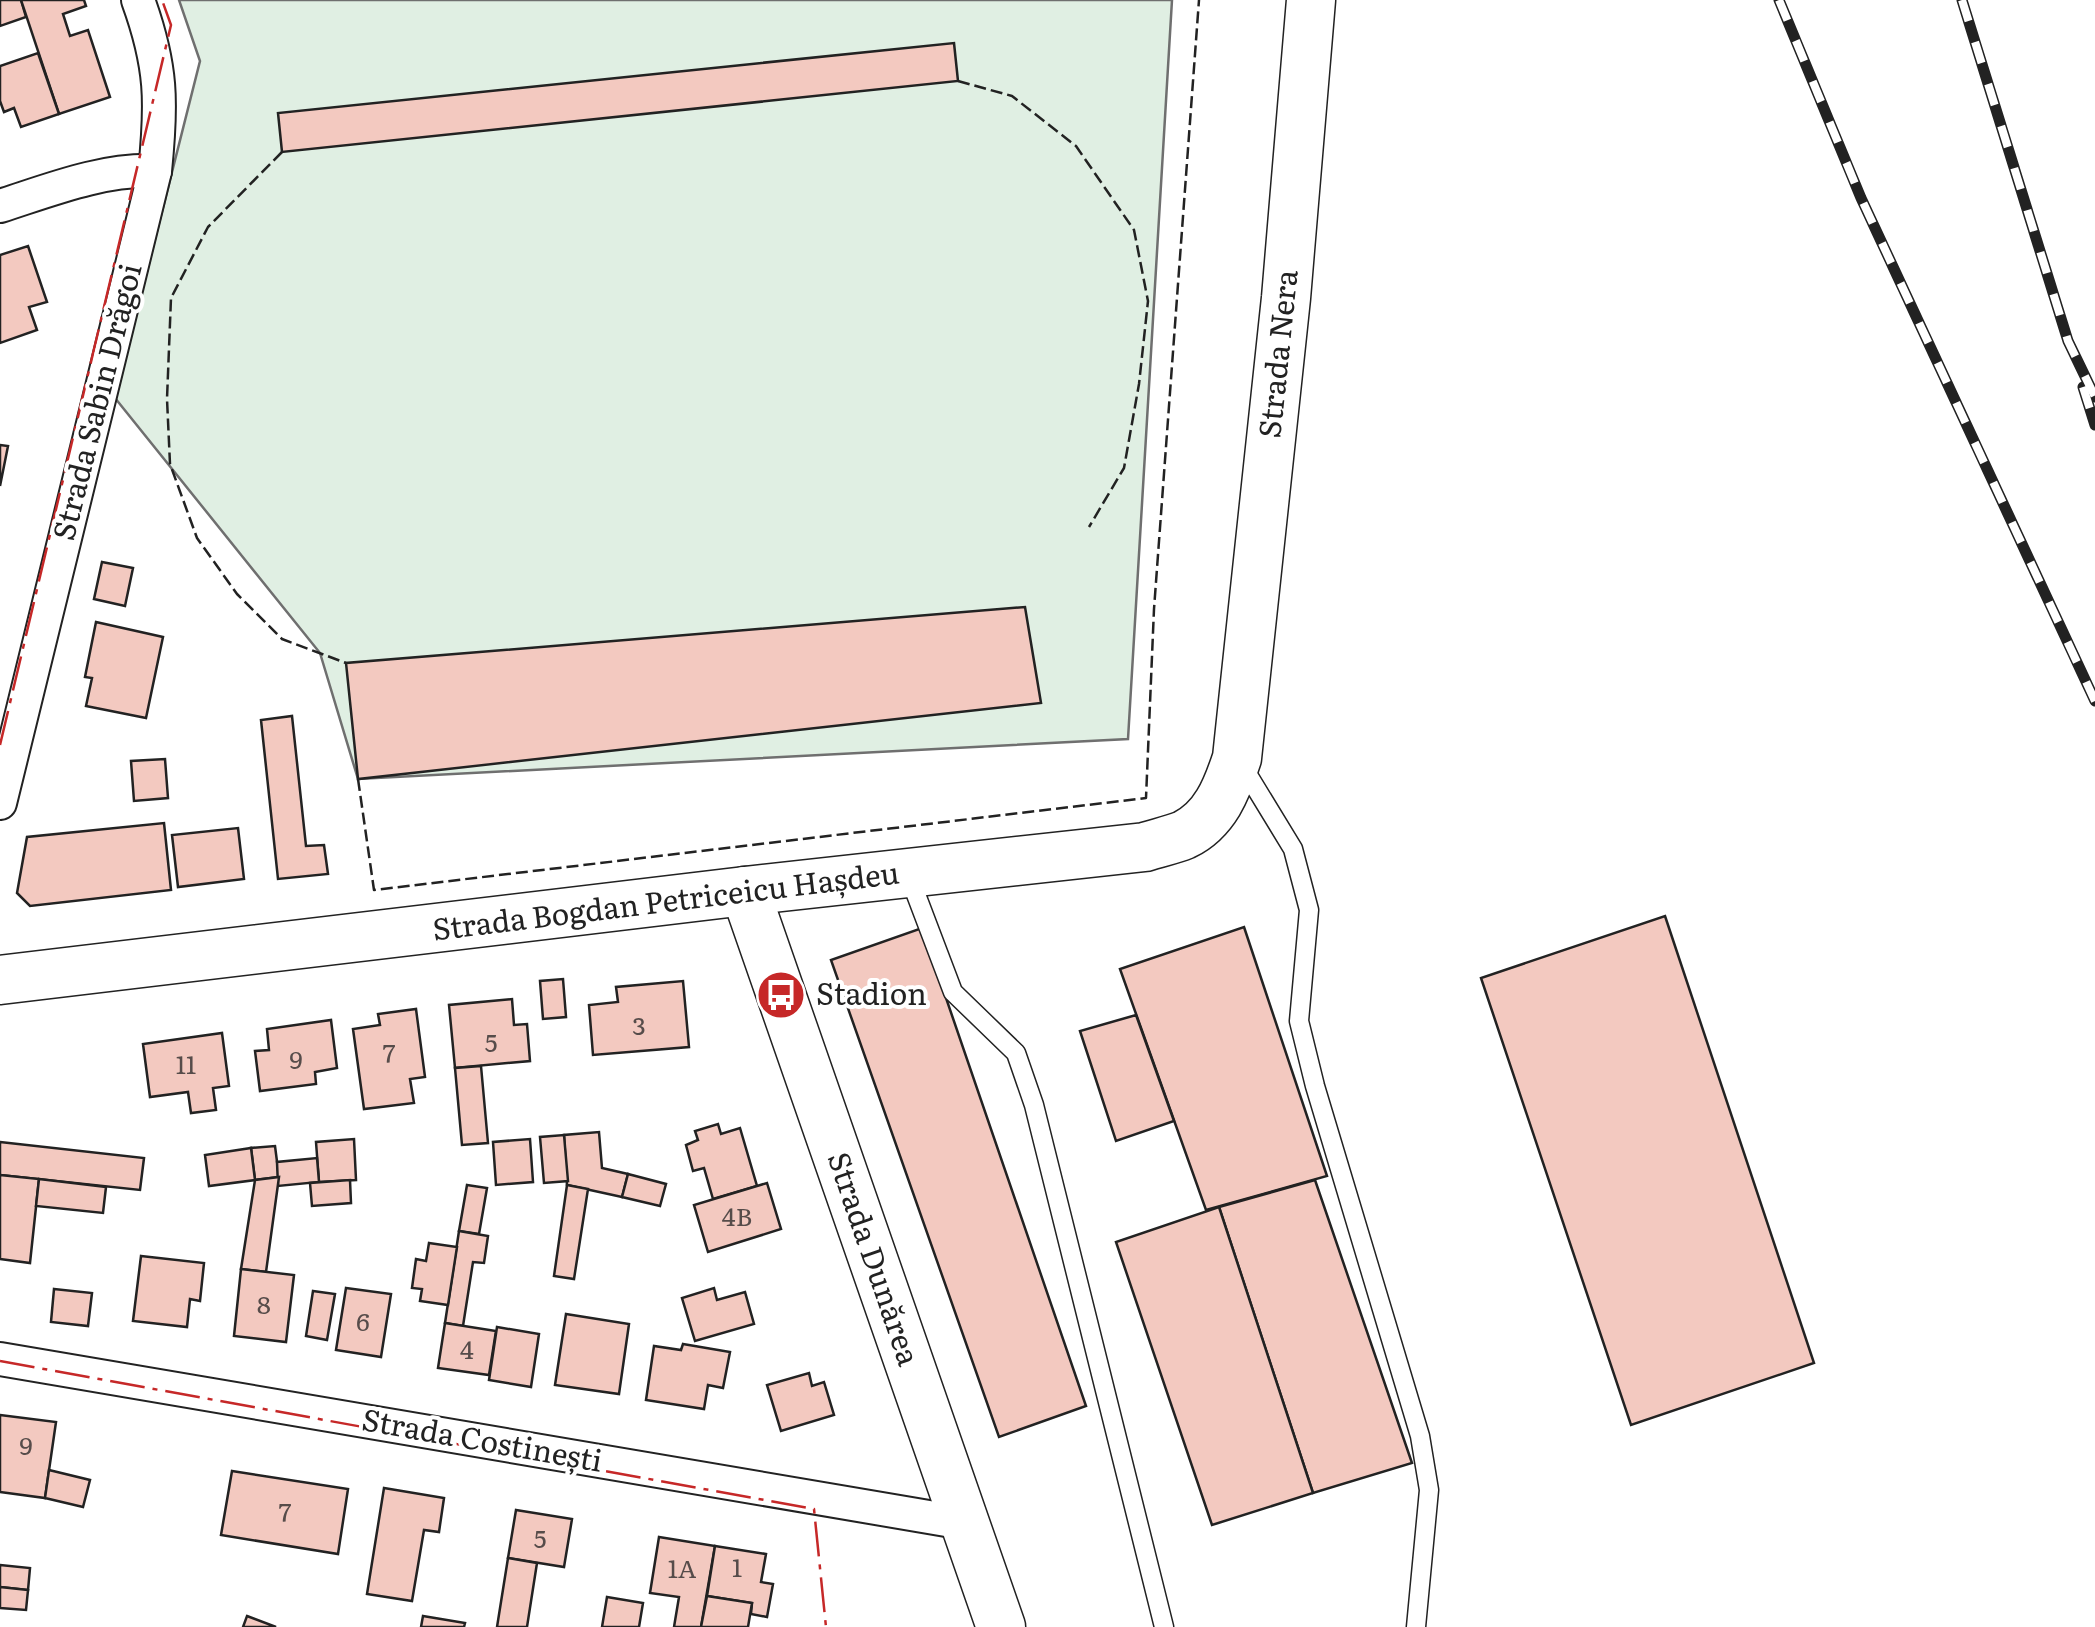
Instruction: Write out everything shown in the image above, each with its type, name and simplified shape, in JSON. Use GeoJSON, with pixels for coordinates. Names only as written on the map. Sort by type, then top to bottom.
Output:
{"type":"FeatureCollection","features":[{"type":"Feature","properties":{"kind":"street","name":"Strada Sabin Drăgoi"},"geometry":{"type":"LineString","coordinates":[[0,803],[154,171],[161,112],[158,64],[138,0]]}},
{"type":"Feature","properties":{"kind":"street","name":"Strada Nera"},"geometry":{"type":"LineString","coordinates":[[1243,707],[1286,298],[1311,0]]}},
{"type":"Feature","properties":{"kind":"street"},"geometry":{"type":"LineString","coordinates":[[0,206],[74,182],[132,170],[154,171]]}},
{"type":"Feature","properties":{"kind":"street","name":"Strada Bogdan Petriceicu Hașdeu"},"geometry":{"type":"LineString","coordinates":[[0,980],[1145,847],[1186,834],[1213,812],[1228,786],[1237,758],[1243,707]]}},
{"type":"Feature","properties":{"kind":"street","name":"Strada Dunărea"},"geometry":{"type":"LineString","coordinates":[[745,891],[1002,1627]]}},
{"type":"Feature","properties":{"kind":"street","name":"Strada Costinești"},"geometry":{"type":"LineString","coordinates":[[0,1358],[964,1523]]}},
{"type":"Feature","properties":{"kind":"lane"},"geometry":{"type":"LineString","coordinates":[[1237,758],[1292,849],[1305,894],[1309,910],[1299,1021],[1420,1436],[1429,1490],[1416,1627]]}},
{"type":"Feature","properties":{"kind":"lane"},"geometry":{"type":"LineString","coordinates":[[908,874],[952,992],[1016,1053],[1034,1105],[1164,1627]]}},
{"type":"Feature","properties":{"kind":"green space"},"geometry":{"type":"Polygon","coordinates":[[[179,0],[1172,0],[1128,739],[358,779],[320,653],[115,398],[200,61],[179,0]]]}},
{"type":"Feature","properties":{"kind":"building"},"geometry":{"type":"Polygon","coordinates":[[[0,0],[21,0],[26,17],[0,26],[0,0]]]}},
{"type":"Feature","properties":{"kind":"building"},"geometry":{"type":"Polygon","coordinates":[[[21,0],[84,0],[86,6],[63,14],[70,36],[88,30],[110,97],[59,114],[21,0]]]}},
{"type":"Feature","properties":{"kind":"building"},"geometry":{"type":"Polygon","coordinates":[[[954,43],[958,81],[282,152],[278,113],[954,43]]]}},
{"type":"Feature","properties":{"kind":"building"},"geometry":{"type":"Polygon","coordinates":[[[38,53],[59,114],[21,127],[14,108],[4,112],[0,101],[0,66],[38,53]]]}},
{"type":"Feature","properties":{"kind":"building"},"geometry":{"type":"Polygon","coordinates":[[[28,246],[47,302],[29,307],[37,330],[0,343],[0,255],[28,246]]]}},
{"type":"Feature","properties":{"kind":"building"},"geometry":{"type":"Polygon","coordinates":[[[0,445],[8,446],[0,486],[0,445]]]}},
{"type":"Feature","properties":{"kind":"building"},"geometry":{"type":"Polygon","coordinates":[[[102,562],[133,568],[125,606],[94,599],[102,562]]]}},
{"type":"Feature","properties":{"kind":"building"},"geometry":{"type":"Polygon","coordinates":[[[1025,607],[1041,703],[358,779],[346,663],[1025,607]]]}},
{"type":"Feature","properties":{"kind":"building"},"geometry":{"type":"Polygon","coordinates":[[[96,622],[163,637],[146,718],[86,706],[92,678],[85,677],[96,622]]]}},
{"type":"Feature","properties":{"kind":"building"},"geometry":{"type":"Polygon","coordinates":[[[292,716],[306,846],[324,845],[328,874],[278,879],[261,720],[292,716]]]}},
{"type":"Feature","properties":{"kind":"building"},"geometry":{"type":"Polygon","coordinates":[[[165,759],[168,798],[134,801],[131,761],[165,759]]]}},
{"type":"Feature","properties":{"kind":"building"},"geometry":{"type":"Polygon","coordinates":[[[164,823],[171,890],[30,906],[17,893],[27,837],[164,823]]]}},
{"type":"Feature","properties":{"kind":"building"},"geometry":{"type":"Polygon","coordinates":[[[238,828],[244,879],[178,887],[172,835],[238,828]]]}},
{"type":"Feature","properties":{"kind":"building"},"geometry":{"type":"Polygon","coordinates":[[[1665,916],[1814,1363],[1631,1425],[1481,978],[1665,916]]]}},
{"type":"Feature","properties":{"kind":"building"},"geometry":{"type":"Polygon","coordinates":[[[1244,927],[1327,1176],[1206,1210],[1120,969],[1244,927]]]}},
{"type":"Feature","properties":{"kind":"building"},"geometry":{"type":"Polygon","coordinates":[[[922,928],[1086,1406],[999,1437],[831,960],[922,928]]]}},
{"type":"Feature","properties":{"kind":"building"},"geometry":{"type":"Polygon","coordinates":[[[563,979],[566,1017],[543,1019],[540,981],[563,979]]]}},
{"type":"Feature","properties":{"kind":"building"},"geometry":{"type":"Polygon","coordinates":[[[683,981],[689,1047],[593,1055],[589,1005],[618,1002],[616,987],[683,981]]]}},
{"type":"Feature","properties":{"kind":"building"},"geometry":{"type":"Polygon","coordinates":[[[512,999],[514,1025],[527,1024],[530,1061],[455,1068],[449,1005],[512,999]]]}},
{"type":"Feature","properties":{"kind":"building"},"geometry":{"type":"Polygon","coordinates":[[[416,1009],[425,1077],[410,1079],[414,1103],[364,1109],[353,1029],[380,1025],[378,1014],[416,1009]]]}},
{"type":"Feature","properties":{"kind":"building"},"geometry":{"type":"Polygon","coordinates":[[[1136,1015],[1174,1121],[1116,1141],[1080,1031],[1136,1015]]]}},
{"type":"Feature","properties":{"kind":"building"},"geometry":{"type":"Polygon","coordinates":[[[331,1020],[337,1068],[315,1072],[316,1084],[260,1091],[255,1051],[269,1050],[267,1029],[331,1020]]]}},
{"type":"Feature","properties":{"kind":"building"},"geometry":{"type":"Polygon","coordinates":[[[222,1033],[229,1086],[213,1088],[216,1110],[191,1113],[188,1092],[150,1097],[143,1044],[222,1033]]]}},
{"type":"Feature","properties":{"kind":"building"},"geometry":{"type":"Polygon","coordinates":[[[481,1066],[488,1143],[462,1145],[455,1068],[481,1066]]]}},
{"type":"Feature","properties":{"kind":"building"},"geometry":{"type":"Polygon","coordinates":[[[718,1124],[721,1134],[740,1128],[757,1186],[713,1199],[704,1168],[693,1171],[686,1145],[698,1140],[695,1131],[718,1124]]]}},
{"type":"Feature","properties":{"kind":"building"},"geometry":{"type":"Polygon","coordinates":[[[599,1132],[602,1168],[628,1174],[622,1197],[567,1185],[564,1135],[599,1132]]]}},
{"type":"Feature","properties":{"kind":"building"},"geometry":{"type":"Polygon","coordinates":[[[564,1135],[568,1181],[544,1183],[540,1137],[564,1135]]]}},
{"type":"Feature","properties":{"kind":"building"},"geometry":{"type":"Polygon","coordinates":[[[354,1139],[356,1180],[319,1182],[316,1142],[354,1139]]]}},
{"type":"Feature","properties":{"kind":"building"},"geometry":{"type":"Polygon","coordinates":[[[530,1139],[533,1182],[496,1185],[493,1142],[530,1139]]]}},
{"type":"Feature","properties":{"kind":"building"},"geometry":{"type":"Polygon","coordinates":[[[0,1142],[144,1158],[140,1190],[0,1175],[0,1142]]]}},
{"type":"Feature","properties":{"kind":"building"},"geometry":{"type":"Polygon","coordinates":[[[275,1146],[279,1177],[255,1180],[251,1148],[275,1146]]]}},
{"type":"Feature","properties":{"kind":"building"},"geometry":{"type":"Polygon","coordinates":[[[251,1148],[255,1180],[209,1186],[205,1155],[251,1148]]]}},
{"type":"Feature","properties":{"kind":"building"},"geometry":{"type":"Polygon","coordinates":[[[317,1158],[319,1182],[278,1186],[277,1162],[317,1158]]]}},
{"type":"Feature","properties":{"kind":"building"},"geometry":{"type":"Polygon","coordinates":[[[628,1174],[666,1184],[660,1206],[622,1197],[628,1174]]]}},
{"type":"Feature","properties":{"kind":"building"},"geometry":{"type":"Polygon","coordinates":[[[0,1175],[39,1179],[30,1263],[0,1259],[0,1175]]]}},
{"type":"Feature","properties":{"kind":"building"},"geometry":{"type":"Polygon","coordinates":[[[279,1177],[266,1272],[241,1269],[255,1180],[279,1177]]]}},
{"type":"Feature","properties":{"kind":"building"},"geometry":{"type":"Polygon","coordinates":[[[39,1179],[106,1187],[103,1213],[36,1206],[39,1179]]]}},
{"type":"Feature","properties":{"kind":"building"},"geometry":{"type":"Polygon","coordinates":[[[350,1180],[351,1203],[312,1206],[310,1183],[350,1180]]]}},
{"type":"Feature","properties":{"kind":"building"},"geometry":{"type":"Polygon","coordinates":[[[1315,1180],[1412,1463],[1313,1493],[1219,1207],[1315,1180]]]}},
{"type":"Feature","properties":{"kind":"building"},"geometry":{"type":"Polygon","coordinates":[[[767,1183],[781,1229],[708,1252],[694,1205],[767,1183]]]}},
{"type":"Feature","properties":{"kind":"building"},"geometry":{"type":"Polygon","coordinates":[[[467,1185],[487,1188],[479,1234],[459,1231],[467,1185]]]}},
{"type":"Feature","properties":{"kind":"building"},"geometry":{"type":"Polygon","coordinates":[[[567,1185],[588,1189],[574,1279],[554,1276],[567,1185]]]}},
{"type":"Feature","properties":{"kind":"building"},"geometry":{"type":"Polygon","coordinates":[[[1219,1207],[1313,1493],[1212,1525],[1116,1242],[1219,1207]]]}},
{"type":"Feature","properties":{"kind":"building"},"geometry":{"type":"Polygon","coordinates":[[[459,1231],[488,1236],[484,1263],[473,1262],[463,1326],[445,1323],[459,1231]]]}},
{"type":"Feature","properties":{"kind":"building"},"geometry":{"type":"Polygon","coordinates":[[[429,1243],[457,1247],[448,1305],[420,1301],[422,1289],[412,1288],[416,1259],[426,1261],[429,1243]]]}},
{"type":"Feature","properties":{"kind":"building"},"geometry":{"type":"Polygon","coordinates":[[[141,1256],[204,1263],[200,1301],[190,1299],[187,1327],[133,1321],[141,1256]]]}},
{"type":"Feature","properties":{"kind":"building"},"geometry":{"type":"Polygon","coordinates":[[[241,1269],[294,1275],[286,1342],[234,1336],[241,1269]]]}},
{"type":"Feature","properties":{"kind":"building"},"geometry":{"type":"Polygon","coordinates":[[[346,1288],[391,1294],[381,1357],[336,1350],[346,1288]]]}},
{"type":"Feature","properties":{"kind":"building"},"geometry":{"type":"Polygon","coordinates":[[[714,1288],[717,1300],[745,1292],[754,1324],[695,1341],[682,1298],[714,1288]]]}},
{"type":"Feature","properties":{"kind":"building"},"geometry":{"type":"Polygon","coordinates":[[[54,1289],[92,1293],[88,1326],[51,1322],[54,1289]]]}},
{"type":"Feature","properties":{"kind":"building"},"geometry":{"type":"Polygon","coordinates":[[[313,1291],[335,1294],[327,1340],[306,1336],[313,1291]]]}},
{"type":"Feature","properties":{"kind":"building"},"geometry":{"type":"Polygon","coordinates":[[[566,1314],[629,1324],[619,1394],[555,1385],[566,1314]]]}},
{"type":"Feature","properties":{"kind":"building"},"geometry":{"type":"Polygon","coordinates":[[[445,1323],[496,1331],[489,1375],[438,1368],[445,1323]]]}},
{"type":"Feature","properties":{"kind":"building"},"geometry":{"type":"Polygon","coordinates":[[[497,1327],[539,1334],[531,1387],[489,1380],[497,1327]]]}},
{"type":"Feature","properties":{"kind":"building"},"geometry":{"type":"Polygon","coordinates":[[[683,1344],[730,1352],[723,1388],[708,1385],[704,1409],[646,1400],[654,1346],[681,1350],[683,1344]]]}},
{"type":"Feature","properties":{"kind":"building"},"geometry":{"type":"Polygon","coordinates":[[[809,1373],[812,1386],[824,1382],[834,1415],[781,1431],[767,1385],[809,1373]]]}},
{"type":"Feature","properties":{"kind":"building"},"geometry":{"type":"Polygon","coordinates":[[[0,1415],[56,1422],[45,1498],[0,1492],[0,1415]]]}},
{"type":"Feature","properties":{"kind":"building"},"geometry":{"type":"Polygon","coordinates":[[[49,1470],[90,1480],[83,1507],[45,1498],[49,1470]]]}},
{"type":"Feature","properties":{"kind":"building"},"geometry":{"type":"Polygon","coordinates":[[[232,1471],[348,1489],[338,1554],[221,1535],[232,1471]]]}},
{"type":"Feature","properties":{"kind":"building"},"geometry":{"type":"Polygon","coordinates":[[[384,1488],[444,1498],[439,1532],[424,1530],[412,1601],[367,1594],[384,1488]]]}},
{"type":"Feature","properties":{"kind":"building"},"geometry":{"type":"Polygon","coordinates":[[[516,1510],[572,1519],[564,1567],[508,1558],[516,1510]]]}},
{"type":"Feature","properties":{"kind":"building"},"geometry":{"type":"Polygon","coordinates":[[[659,1537],[715,1546],[701,1627],[674,1627],[679,1597],[650,1593],[659,1537]]]}},
{"type":"Feature","properties":{"kind":"building"},"geometry":{"type":"Polygon","coordinates":[[[715,1546],[766,1554],[761,1582],[773,1584],[767,1617],[751,1614],[752,1603],[707,1596],[715,1546]]]}},
{"type":"Feature","properties":{"kind":"building"},"geometry":{"type":"Polygon","coordinates":[[[508,1558],[537,1563],[527,1627],[497,1627],[508,1558]]]}},
{"type":"Feature","properties":{"kind":"building"},"geometry":{"type":"Polygon","coordinates":[[[0,1565],[30,1568],[28,1590],[0,1587],[0,1565]]]}},
{"type":"Feature","properties":{"kind":"building"},"geometry":{"type":"Polygon","coordinates":[[[0,1587],[28,1590],[26,1610],[0,1608],[0,1587]]]}},
{"type":"Feature","properties":{"kind":"building"},"geometry":{"type":"Polygon","coordinates":[[[707,1596],[752,1603],[748,1627],[701,1627],[707,1596]]]}},
{"type":"Feature","properties":{"kind":"building"},"geometry":{"type":"Polygon","coordinates":[[[607,1597],[643,1603],[639,1627],[602,1627],[607,1597]]]}},
{"type":"Feature","properties":{"kind":"building"},"geometry":{"type":"Polygon","coordinates":[[[247,1616],[276,1627],[243,1627],[247,1616]]]}},
{"type":"Feature","properties":{"kind":"building"},"geometry":{"type":"Polygon","coordinates":[[[423,1616],[465,1623],[464,1627],[421,1627],[423,1616]]]}},
{"type":"Feature","properties":{"kind":"railway"},"geometry":{"type":"LineString","coordinates":[[1779,0],[1861,198],[2095,701]]}},
{"type":"Feature","properties":{"kind":"railway"},"geometry":{"type":"LineString","coordinates":[[1962,0],[2068,341],[2095,397]]}},
{"type":"Feature","properties":{"kind":"railway"},"geometry":{"type":"LineString","coordinates":[[2083,387],[2095,425]]}},
{"type":"Feature","properties":{"kind":"fence"},"geometry":{"type":"LineString","coordinates":[[358,779],[374,890],[1146,798],[1154,609],[1199,0]]}},
{"type":"Feature","properties":{"kind":"fence"},"geometry":{"type":"LineString","coordinates":[[958,81],[1012,96],[1076,146],[1134,230],[1148,301],[1139,384],[1124,468],[1089,527]]}},
{"type":"Feature","properties":{"kind":"fence"},"geometry":{"type":"LineString","coordinates":[[282,152],[208,227],[171,298],[167,399],[170,464],[197,538],[237,594],[282,639],[346,663]]}},
{"type":"Feature","properties":{"kind":"power"},"geometry":{"type":"LineString","coordinates":[[0,745],[171,25],[162,0]]}},
{"type":"Feature","properties":{"kind":"power"},"geometry":{"type":"LineString","coordinates":[[0,1361],[814,1509],[826,1627]]}},
{"type":"Feature","properties":{"kind":"place","name":"Stadion"},"geometry":{"type":"Point","coordinates":[781,995]}}]}
